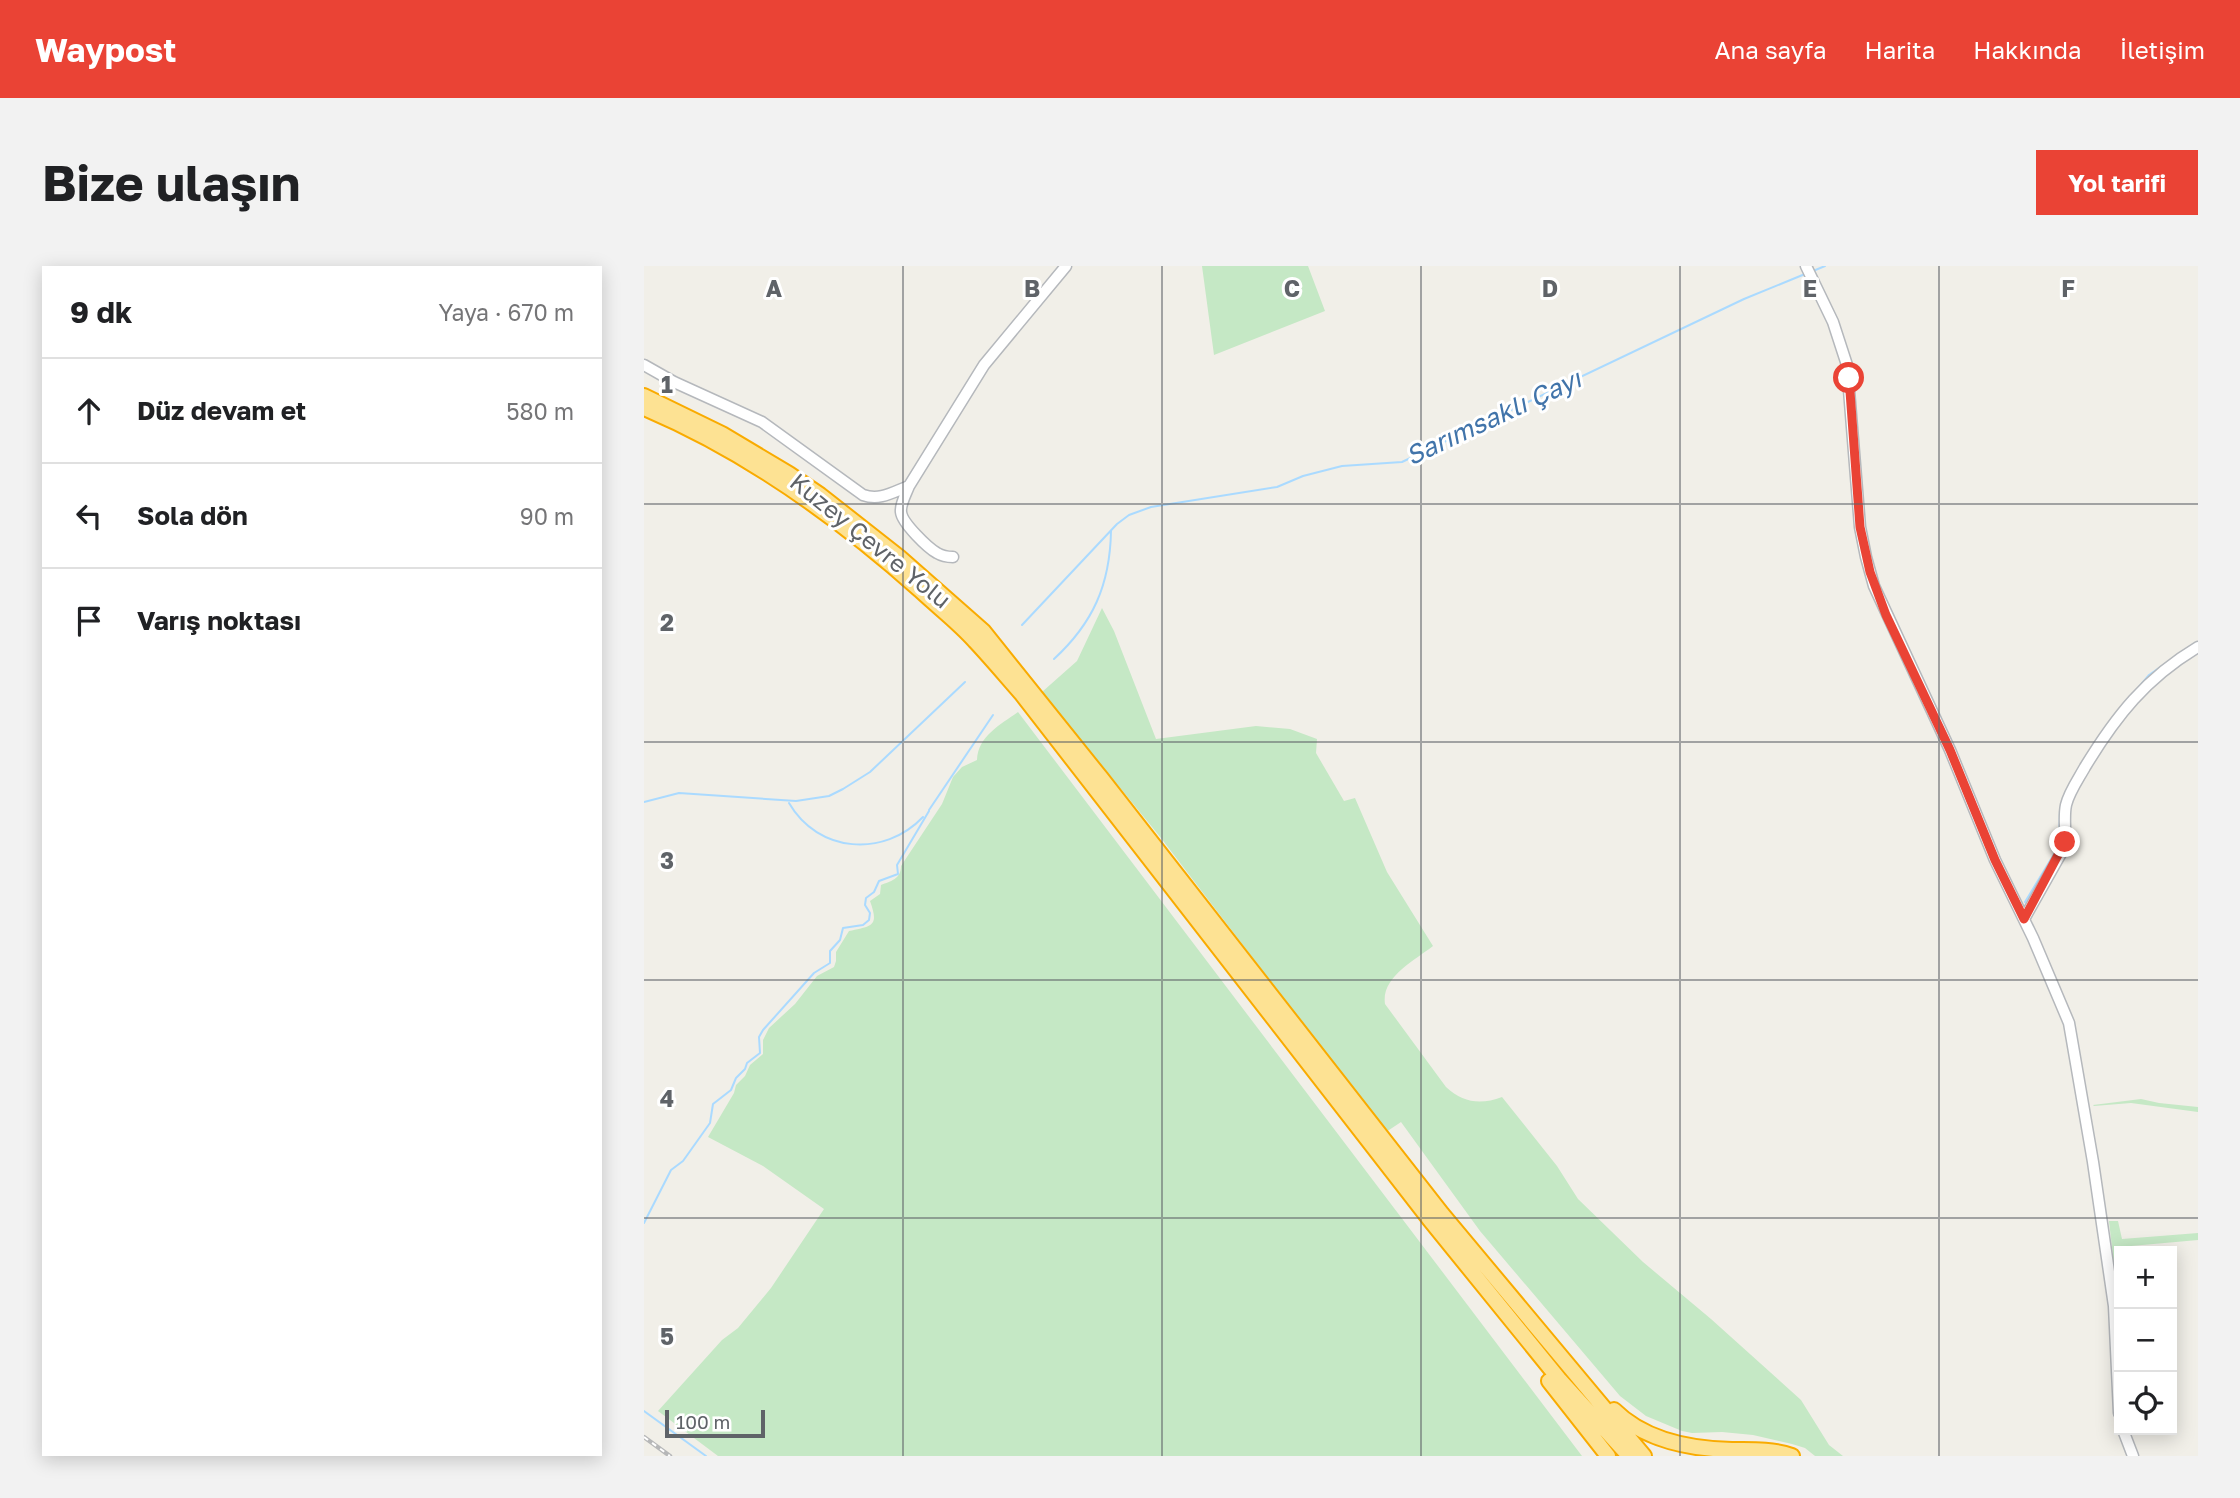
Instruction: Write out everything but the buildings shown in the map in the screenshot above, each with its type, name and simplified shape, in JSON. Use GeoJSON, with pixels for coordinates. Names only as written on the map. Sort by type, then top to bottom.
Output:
{"type":"FeatureCollection","features":[{"type":"Feature","properties":{"kind":"highway","name":"Kuzey Çevre Yolu"},"geometry":{"type":"LineString","coordinates":[[644,396],[722,434],[820,495],[899,557],[978,635]]}},
{"type":"Feature","properties":{"kind":"highway","name":"Kuzey Çevre Yolu"},"geometry":{"type":"LineString","coordinates":[[644,408],[750,463],[813,504],[978,635]]}},
{"type":"Feature","properties":{"kind":"highway"},"geometry":{"type":"LineString","coordinates":[[978,635],[1025,690],[1257,987],[1485,1297],[1608,1456]]}},
{"type":"Feature","properties":{"kind":"highway"},"geometry":{"type":"LineString","coordinates":[[1257,987],[1441,1214],[1644,1456]]}},
{"type":"Feature","properties":{"kind":"highway"},"geometry":{"type":"LineString","coordinates":[[1430,1220],[1559,1379],[1629,1456]]}},
{"type":"Feature","properties":{"kind":"highway"},"geometry":{"type":"LineString","coordinates":[[1559,1357],[1618,1414],[1647,1432],[1699,1447],[1770,1451],[1792,1456]]}},
{"type":"Feature","properties":{"kind":"street"},"geometry":{"type":"LineString","coordinates":[[953,558],[932,551],[904,521],[901,506],[909,486],[984,365],[1066,266]]}},
{"type":"Feature","properties":{"kind":"street"},"geometry":{"type":"LineString","coordinates":[[1806,266],[1839,337],[1847,365],[1860,527],[1872,579],[2069,1023],[2114,1306],[2117,1372]]}},
{"type":"Feature","properties":{"kind":"street"},"geometry":{"type":"LineString","coordinates":[[644,365],[674,382],[762,422],[863,495],[882,497],[909,486]]}},
{"type":"Feature","properties":{"kind":"street"},"geometry":{"type":"LineString","coordinates":[[2024,919],[2064,848],[2067,801],[2094,753],[2143,687],[2171,664],[2198,648]]}},
{"type":"Feature","properties":{"kind":"street"},"geometry":{"type":"LineString","coordinates":[[2125,1435],[2133,1455]]}},
{"type":"Feature","properties":{"kind":"green space"},"geometry":{"type":"Polygon","coordinates":[[[1202,266],[1308,266],[1325,311],[1214,355],[1202,266]]]}},
{"type":"Feature","properties":{"kind":"green space"},"geometry":{"type":"Polygon","coordinates":[[[1102,608],[1114,631],[1156,739],[1256,726],[1290,729],[1317,739],[1316,753],[1344,801],[1355,798],[1387,872],[1433,946],[1393,978],[1385,994],[1385,1004],[1446,1087],[1472,1101],[1502,1097],[1557,1166],[1578,1199],[1643,1262],[1801,1400],[1829,1445],[1843,1456],[1815,1456],[1805,1448],[1753,1435],[1682,1431],[1646,1416],[1620,1396],[1480,1231],[1401,1122],[1386,1132],[1161,838],[1042,692],[1077,661],[1102,608]]]}},
{"type":"Feature","properties":{"kind":"green space"},"geometry":{"type":"Polygon","coordinates":[[[1018,712],[1582,1456],[718,1456],[658,1411],[722,1340],[738,1328],[771,1288],[824,1209],[763,1166],[708,1137],[736,1085],[745,1076],[750,1065],[763,1054],[763,1040],[769,1028],[795,1004],[817,976],[834,967],[836,952],[849,931],[872,924],[874,916],[870,901],[880,894],[881,885],[895,879],[899,874],[901,866],[942,804],[953,777],[962,767],[977,760],[981,744],[991,732],[1018,712]]]}},
{"type":"Feature","properties":{"kind":"green space"},"geometry":{"type":"Polygon","coordinates":[[[2141,1099],[2198,1107],[2198,1112],[2131,1103],[2093,1105],[2141,1099]]]}},
{"type":"Feature","properties":{"kind":"green space"},"geometry":{"type":"Polygon","coordinates":[[[2109,1221],[2118,1221],[2122,1239],[2198,1233],[2198,1240],[2114,1246],[2114,1265],[2109,1221]]]}},
{"type":"Feature","properties":{"kind":"waterway","name":"Sarımsaklı Çayı"},"geometry":{"type":"LineString","coordinates":[[1813,271],[1825,266]]}},
{"type":"Feature","properties":{"kind":"waterway","name":"Sarımsaklı Çayı"},"geometry":{"type":"LineString","coordinates":[[1022,625],[1117,524],[1129,515],[1151,507],[1277,487],[1303,476],[1342,466],[1402,462],[1744,299],[1805,274]]}},
{"type":"Feature","properties":{"kind":"waterway"},"geometry":{"type":"LineString","coordinates":[[1054,659],[1079,631],[1097,602],[1107,569],[1111,531]]}},
{"type":"Feature","properties":{"kind":"waterway"},"geometry":{"type":"LineString","coordinates":[[2109,723],[2149,675],[2179,654]]}},
{"type":"Feature","properties":{"kind":"waterway"},"geometry":{"type":"LineString","coordinates":[[644,802],[679,793],[796,801],[829,796],[870,772],[965,682]]}},
{"type":"Feature","properties":{"kind":"waterway"},"geometry":{"type":"LineString","coordinates":[[929,810],[993,715]]}},
{"type":"Feature","properties":{"kind":"waterway"},"geometry":{"type":"LineString","coordinates":[[2025,902],[2059,846],[2060,810],[2063,800]]}},
{"type":"Feature","properties":{"kind":"waterway"},"geometry":{"type":"LineString","coordinates":[[789,803],[801,820],[817,832],[852,844],[871,844],[890,839],[923,817]]}},
{"type":"Feature","properties":{"kind":"waterway"},"geometry":{"type":"LineString","coordinates":[[644,1223],[671,1170],[683,1161],[710,1123],[713,1104],[731,1090],[747,1063],[760,1053],[759,1037],[763,1030],[814,973],[830,963],[830,951],[840,940],[843,928],[863,925],[869,920],[866,898],[874,892],[879,881],[898,874],[897,865],[929,811]]}},
{"type":"Feature","properties":{"kind":"waterway"},"geometry":{"type":"LineString","coordinates":[[644,1411],[706,1456]]}},
{"type":"Feature","properties":{"kind":"railway"},"geometry":{"type":"LineString","coordinates":[[644,1437],[670,1456]]}},
{"type":"Feature","properties":{"kind":"route"},"geometry":{"type":"LineString","coordinates":[[1849,378],[1860,527],[1870,572],[1886,615],[1950,750],[1995,860],[2024,919],[2065,842]]}}]}
